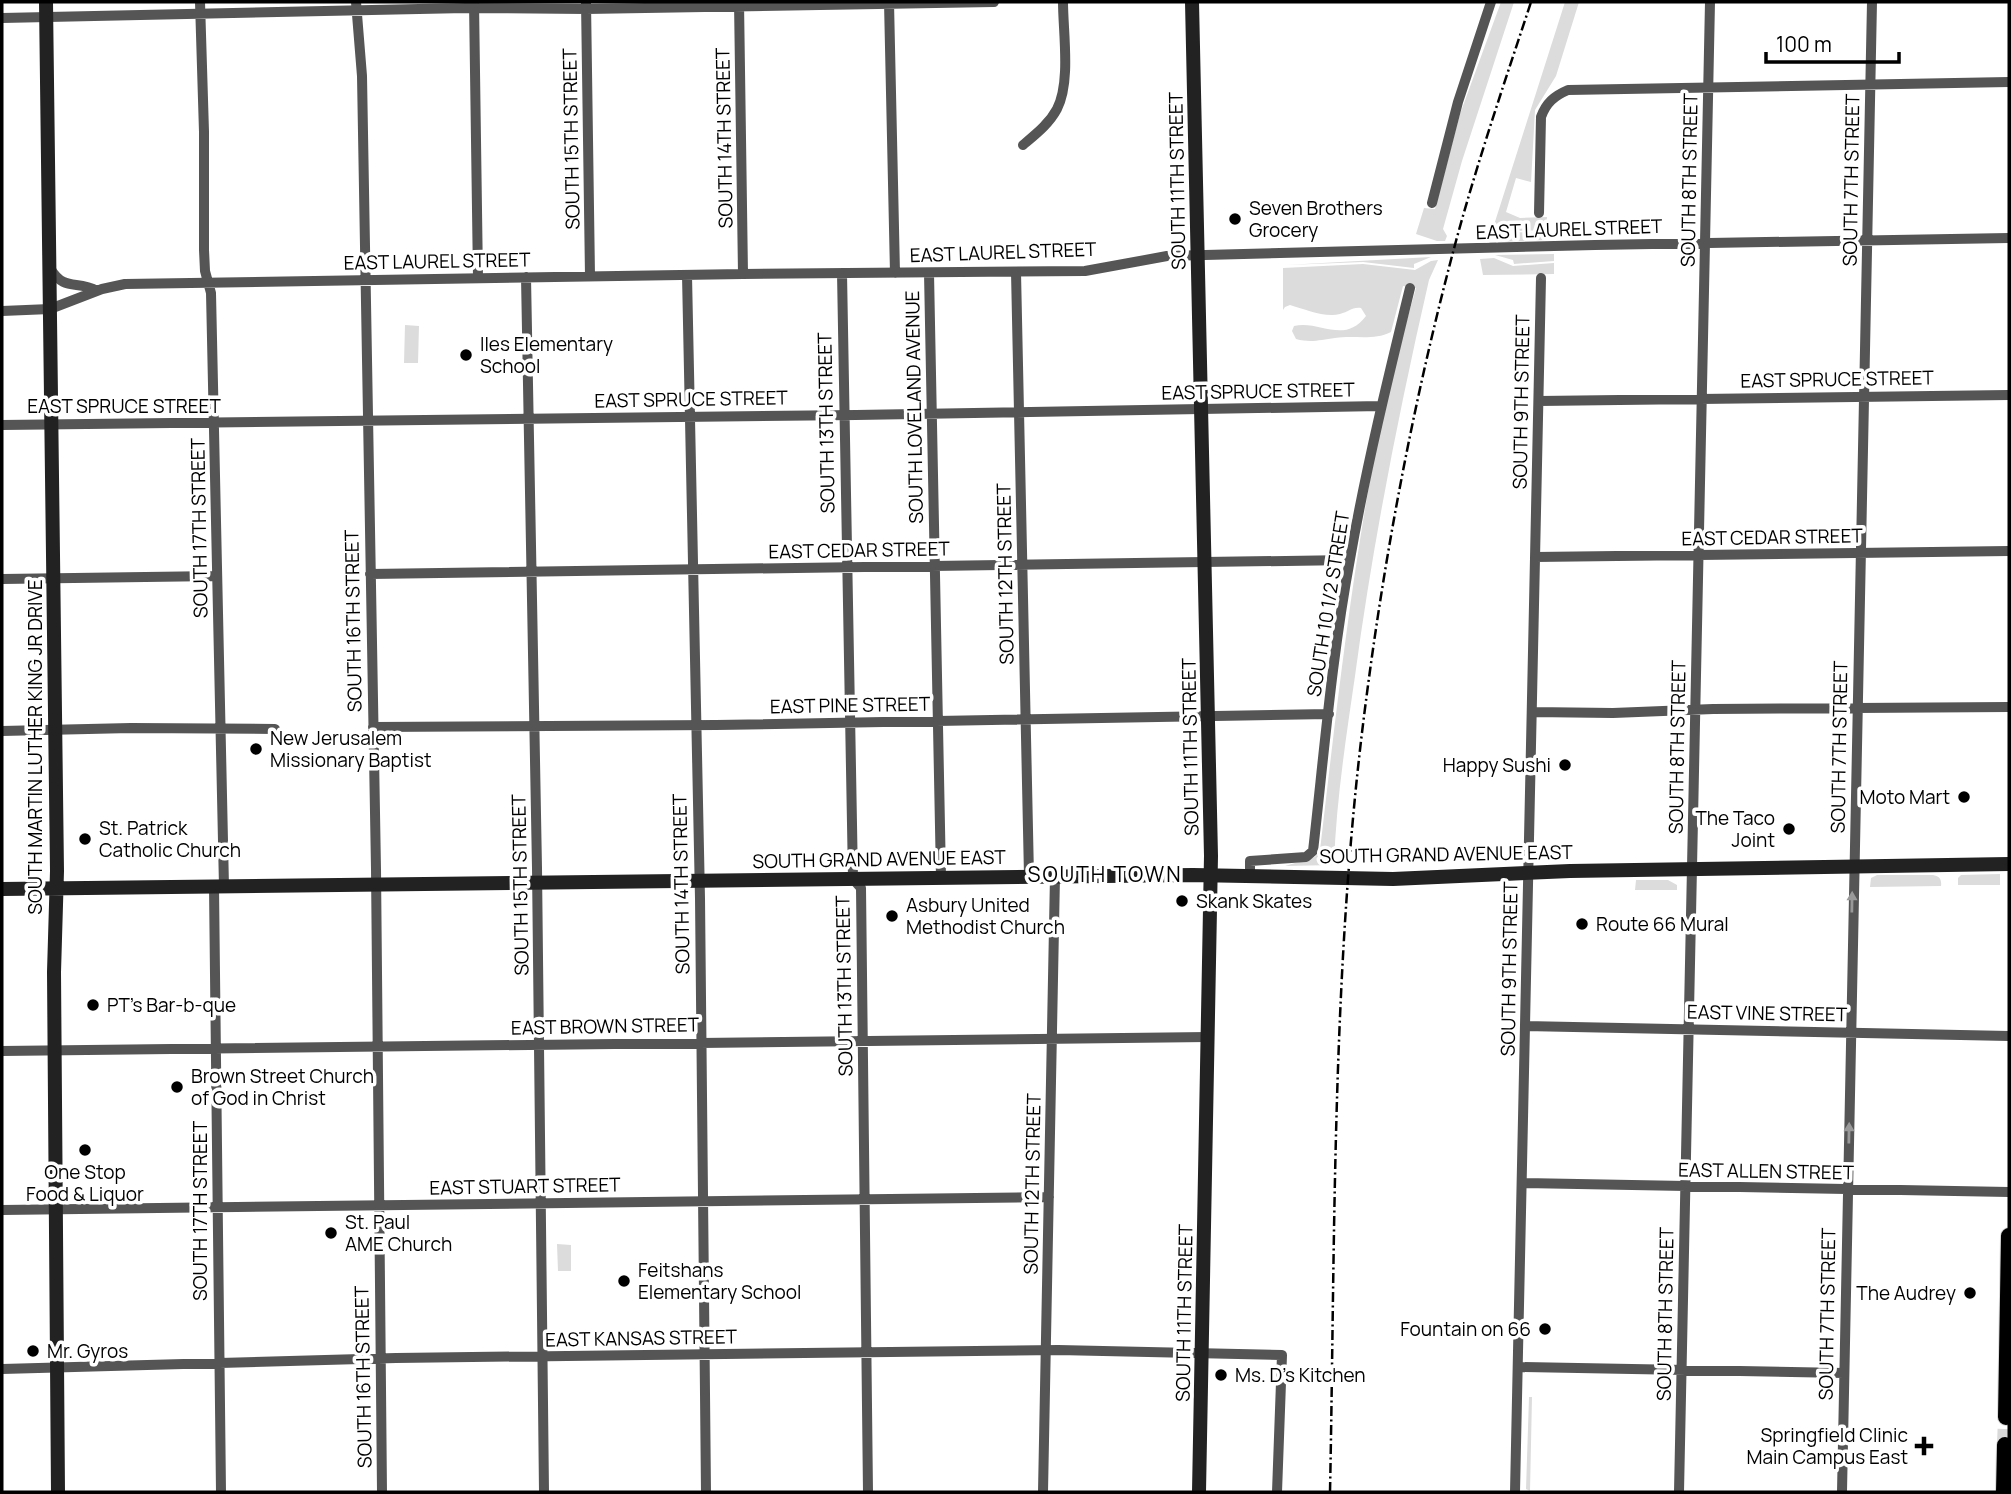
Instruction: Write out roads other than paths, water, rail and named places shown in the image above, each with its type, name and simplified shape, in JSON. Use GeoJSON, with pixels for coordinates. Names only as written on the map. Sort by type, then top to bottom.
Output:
{"type":"FeatureCollection","features":[{"type":"Feature","properties":{"kind":"main road"},"geometry":{"type":"LineString","coordinates":[[2006,1417],[2009,1236]]}},
{"type":"Feature","properties":{"kind":"main road"},"geometry":{"type":"LineString","coordinates":[[2004,1492],[2005,1445]]}},
{"type":"Feature","properties":{"kind":"street","name":"SOUTH 17TH STREET"},"geometry":{"type":"LineString","coordinates":[[200,2],[204,250],[209,282],[214,422],[220,729],[216,1049],[221,1492]]}},
{"type":"Feature","properties":{"kind":"street"},"geometry":{"type":"LineString","coordinates":[[2,18],[46,9],[200,13],[474,5],[994,2]]}},
{"type":"Feature","properties":{"kind":"street"},"geometry":{"type":"LineString","coordinates":[[1023,145],[1058,109],[1065,74],[1063,2]]}},
{"type":"Feature","properties":{"kind":"street","name":"SOUTH 11TH STREET"},"geometry":{"type":"LineString","coordinates":[[1192,2],[1211,874],[1199,1492]]}},
{"type":"Feature","properties":{"kind":"street"},"geometry":{"type":"LineString","coordinates":[[1432,203],[1458,102],[1491,2]]}},
{"type":"Feature","properties":{"kind":"street","name":"SOUTH 8TH STREET"},"geometry":{"type":"LineString","coordinates":[[1679,1492],[1710,2]]}},
{"type":"Feature","properties":{"kind":"street","name":"SOUTH 7TH STREET"},"geometry":{"type":"LineString","coordinates":[[1842,1492],[1872,2]]}},
{"type":"Feature","properties":{"kind":"street"},"geometry":{"type":"LineString","coordinates":[[889,3],[895,273]]}},
{"type":"Feature","properties":{"kind":"street","name":"SOUTH 14TH STREET"},"geometry":{"type":"LineString","coordinates":[[739,4],[743,274]]}},
{"type":"Feature","properties":{"kind":"street"},"geometry":{"type":"LineString","coordinates":[[474,5],[478,278]]}},
{"type":"Feature","properties":{"kind":"street","name":"SOUTH 15TH STREET"},"geometry":{"type":"LineString","coordinates":[[586,5],[590,276]]}},
{"type":"Feature","properties":{"kind":"street","name":"SOUTH 16TH STREET"},"geometry":{"type":"LineString","coordinates":[[356,7],[362,76],[376,886],[382,1492]]}},
{"type":"Feature","properties":{"kind":"street","name":"SOUTH MARTIN LUTHER KING JR DRIVE"},"geometry":{"type":"LineString","coordinates":[[46,9],[55,731],[54,1050],[58,1492]]}},
{"type":"Feature","properties":{"kind":"street"},"geometry":{"type":"LineString","coordinates":[[1539,213],[1541,117],[1546,105],[1561,93],[1577,89],[2009,82]]}},
{"type":"Feature","properties":{"kind":"street","name":"EAST LAUREL STREET"},"geometry":{"type":"LineString","coordinates":[[2,311],[50,309],[97,291],[125,284],[1085,271],[1149,258],[1198,256],[2009,238]]}},
{"type":"Feature","properties":{"kind":"street"},"geometry":{"type":"LineString","coordinates":[[49,266],[63,282],[76,287],[89,286],[97,291]]}},
{"type":"Feature","properties":{"kind":"street","name":"SOUTH LOVELAND AVENUE"},"geometry":{"type":"LineString","coordinates":[[929,272],[941,877]]}},
{"type":"Feature","properties":{"kind":"street","name":"SOUTH 12TH STREET"},"geometry":{"type":"LineString","coordinates":[[1016,272],[1029,876]]}},
{"type":"Feature","properties":{"kind":"street","name":"SOUTH 13TH STREET"},"geometry":{"type":"LineString","coordinates":[[842,273],[853,879],[861,888],[868,1492]]}},
{"type":"Feature","properties":{"kind":"street","name":"SOUTH 14TH STREET"},"geometry":{"type":"LineString","coordinates":[[687,275],[700,881],[706,1492]]}},
{"type":"Feature","properties":{"kind":"street","name":"SOUTH 15TH STREET"},"geometry":{"type":"LineString","coordinates":[[526,277],[538,883],[544,1492]]}},
{"type":"Feature","properties":{"kind":"street","name":"SOUTH 9TH STREET"},"geometry":{"type":"LineString","coordinates":[[1516,1492],[1541,278]]}},
{"type":"Feature","properties":{"kind":"street","name":"SOUTH 10 1/2 STREET"},"geometry":{"type":"LineString","coordinates":[[1250,875],[1250,862],[1306,858],[1314,850],[1349,560],[1381,406],[1410,288]]}},
{"type":"Feature","properties":{"kind":"street","name":"EAST SPRUCE STREET"},"geometry":{"type":"LineString","coordinates":[[1539,401],[2009,395]]}},
{"type":"Feature","properties":{"kind":"street","name":"EAST SPRUCE STREET"},"geometry":{"type":"LineString","coordinates":[[2,425],[1381,406]]}},
{"type":"Feature","properties":{"kind":"street","name":"EAST CEDAR STREET"},"geometry":{"type":"LineString","coordinates":[[1535,558],[2009,551]]}},
{"type":"Feature","properties":{"kind":"street","name":"EAST CEDAR STREET"},"geometry":{"type":"LineString","coordinates":[[370,574],[1349,560]]}},
{"type":"Feature","properties":{"kind":"street"},"geometry":{"type":"LineString","coordinates":[[2,579],[217,576]]}},
{"type":"Feature","properties":{"kind":"street"},"geometry":{"type":"LineString","coordinates":[[1532,712],[2009,707]]}},
{"type":"Feature","properties":{"kind":"street","name":"EAST PINE STREET"},"geometry":{"type":"LineString","coordinates":[[373,727],[1329,714]]}},
{"type":"Feature","properties":{"kind":"street"},"geometry":{"type":"LineString","coordinates":[[2,731],[275,730]]}},
{"type":"Feature","properties":{"kind":"street","name":"SOUTH GRAND AVENUE EAST"},"geometry":{"type":"LineString","coordinates":[[2,889],[1211,874],[1392,879],[1692,868],[2009,863]]}},
{"type":"Feature","properties":{"kind":"street","name":"SOUTH 12TH STREET"},"geometry":{"type":"LineString","coordinates":[[1043,1492],[1055,876]]}},
{"type":"Feature","properties":{"kind":"street","name":"EAST VINE STREET"},"geometry":{"type":"LineString","coordinates":[[1525,1026],[2009,1036]]}},
{"type":"Feature","properties":{"kind":"street","name":"EAST BROWN STREET"},"geometry":{"type":"LineString","coordinates":[[2,1051],[1209,1037]]}},
{"type":"Feature","properties":{"kind":"street","name":"EAST ALLEN STREET"},"geometry":{"type":"LineString","coordinates":[[1522,1182],[2009,1192]]}},
{"type":"Feature","properties":{"kind":"street","name":"EAST STUART STREET"},"geometry":{"type":"LineString","coordinates":[[2,1210],[1049,1197]]}},
{"type":"Feature","properties":{"kind":"street","name":"EAST KANSAS STREET"},"geometry":{"type":"LineString","coordinates":[[2,1369],[542,1356],[1046,1350],[1282,1355],[1276,1492]]}},
{"type":"Feature","properties":{"kind":"street"},"geometry":{"type":"LineString","coordinates":[[1518,1367],[1844,1373]]}},
{"type":"Feature","properties":{"kind":"tunnel"},"geometry":{"type":"LineString","coordinates":[[2005,1445],[2006,1417]]}},
{"type":"Feature","properties":{"kind":"railway"},"geometry":{"type":"LineString","coordinates":[[1330,1492],[1340,1022],[1352,835],[1369,678],[1388,552],[1425,365],[1473,181],[1531,2]]}},
{"type":"Feature","properties":{"kind":"place","name":"Seven Brothers Grocery"},"geometry":{"type":"Point","coordinates":[1235,219]}},
{"type":"Feature","properties":{"kind":"place","name":"Iles Elementary School"},"geometry":{"type":"Point","coordinates":[466,355]}},
{"type":"Feature","properties":{"kind":"place","name":"New Jerusalem Missionary Baptist"},"geometry":{"type":"Point","coordinates":[256,749]}},
{"type":"Feature","properties":{"kind":"place","name":"Happy Sushi"},"geometry":{"type":"Point","coordinates":[1565,765]}},
{"type":"Feature","properties":{"kind":"place","name":"Moto Mart"},"geometry":{"type":"Point","coordinates":[1964,797]}},
{"type":"Feature","properties":{"kind":"place","name":"The Taco Joint"},"geometry":{"type":"Point","coordinates":[1789,829]}},
{"type":"Feature","properties":{"kind":"place","name":"St. Patrick Catholic Church"},"geometry":{"type":"Point","coordinates":[85,839]}},
{"type":"Feature","properties":{"kind":"place","name":"Skank Skates"},"geometry":{"type":"Point","coordinates":[1182,901]}},
{"type":"Feature","properties":{"kind":"place","name":"Asbury United Methodist Church"},"geometry":{"type":"Point","coordinates":[892,916]}},
{"type":"Feature","properties":{"kind":"place","name":"Route 66 Mural"},"geometry":{"type":"Point","coordinates":[1582,924]}},
{"type":"Feature","properties":{"kind":"place","name":"PT's Bar-b-que"},"geometry":{"type":"Point","coordinates":[93,1005]}},
{"type":"Feature","properties":{"kind":"place","name":"Brown Street Church of God in Christ"},"geometry":{"type":"Point","coordinates":[177,1087]}},
{"type":"Feature","properties":{"kind":"place","name":"One Stop Food & Liquor"},"geometry":{"type":"Point","coordinates":[85,1150]}},
{"type":"Feature","properties":{"kind":"place","name":"St. Paul AME Church"},"geometry":{"type":"Point","coordinates":[331,1233]}},
{"type":"Feature","properties":{"kind":"place","name":"Feitshans Elementary School"},"geometry":{"type":"Point","coordinates":[624,1281]}},
{"type":"Feature","properties":{"kind":"place","name":"The Audrey"},"geometry":{"type":"Point","coordinates":[1970,1293]}},
{"type":"Feature","properties":{"kind":"place","name":"Fountain on 66"},"geometry":{"type":"Point","coordinates":[1545,1329]}},
{"type":"Feature","properties":{"kind":"place","name":"Mr. Gyros"},"geometry":{"type":"Point","coordinates":[33,1351]}},
{"type":"Feature","properties":{"kind":"place","name":"Ms. D's Kitchen"},"geometry":{"type":"Point","coordinates":[1221,1375]}},
{"type":"Feature","properties":{"kind":"place","name":"Springfield Clinic Main Campus East"},"geometry":{"type":"Point","coordinates":[1924,1446]}},
{"type":"Feature","properties":{"kind":"district","name":"SOUTH TOWN"},"geometry":{"type":"Point","coordinates":[1105,875]}}]}
